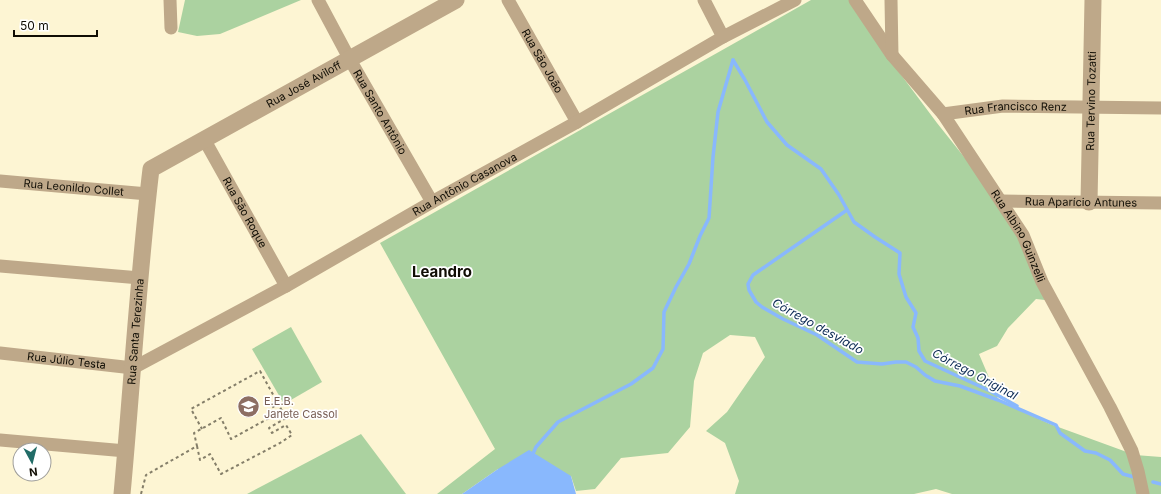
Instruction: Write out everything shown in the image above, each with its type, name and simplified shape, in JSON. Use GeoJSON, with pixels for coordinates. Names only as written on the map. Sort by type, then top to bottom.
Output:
{"type":"FeatureCollection","features":[{"type":"Feature","properties":{"kind":"street"},"geometry":{"type":"LineString","coordinates":[[170,0],[171,28]]}},
{"type":"Feature","properties":{"kind":"street","name":"Rua Santo Antônio"},"geometry":{"type":"LineString","coordinates":[[318,0],[349,58],[432,202]]}},
{"type":"Feature","properties":{"kind":"street","name":"Rua José Aviloff"},"geometry":{"type":"LineString","coordinates":[[151,169],[456,0]]}},
{"type":"Feature","properties":{"kind":"street","name":"Rua São João"},"geometry":{"type":"LineString","coordinates":[[508,0],[577,122]]}},
{"type":"Feature","properties":{"kind":"street"},"geometry":{"type":"LineString","coordinates":[[704,0],[723,37]]}},
{"type":"Feature","properties":{"kind":"street","name":"Rua Antônio Casanova"},"geometry":{"type":"LineString","coordinates":[[133,368],[286,286],[432,202],[577,122],[723,37],[795,0]]}},
{"type":"Feature","properties":{"kind":"street","name":"Rua Albino Guinzelli"},"geometry":{"type":"LineString","coordinates":[[855,0],[892,55],[943,114],[1002,201],[1023,235],[1042,282],[1106,400],[1132,452],[1143,494]]}},
{"type":"Feature","properties":{"kind":"street"},"geometry":{"type":"LineString","coordinates":[[890,0],[892,55]]}},
{"type":"Feature","properties":{"kind":"street","name":"Rua Tervino Tozatti"},"geometry":{"type":"LineString","coordinates":[[1089,202],[1093,0]]}},
{"type":"Feature","properties":{"kind":"street","name":"Rua Francisco Renz"},"geometry":{"type":"LineString","coordinates":[[943,114],[1003,106],[1161,108]]}},
{"type":"Feature","properties":{"kind":"street","name":"Rua São Roque"},"geometry":{"type":"LineString","coordinates":[[204,139],[286,286]]}},
{"type":"Feature","properties":{"kind":"street","name":"Rua Santa Terezinha"},"geometry":{"type":"LineString","coordinates":[[122,494],[140,278],[151,169]]}},
{"type":"Feature","properties":{"kind":"street","name":"Rua Leonildo Collet"},"geometry":{"type":"LineString","coordinates":[[0,180],[148,194]]}},
{"type":"Feature","properties":{"kind":"street","name":"Rua Aparício Antunes"},"geometry":{"type":"LineString","coordinates":[[1002,201],[1161,203]]}},
{"type":"Feature","properties":{"kind":"street"},"geometry":{"type":"LineString","coordinates":[[0,266],[140,278]]}},
{"type":"Feature","properties":{"kind":"street","name":"Rua Júlio Testa"},"geometry":{"type":"LineString","coordinates":[[0,353],[133,368]]}},
{"type":"Feature","properties":{"kind":"street"},"geometry":{"type":"LineString","coordinates":[[0,440],[126,451]]}},
{"type":"Feature","properties":{"kind":"path"},"geometry":{"type":"LineString","coordinates":[[202,429],[191,409],[260,372],[286,418],[269,428],[272,433],[286,425],[292,435],[221,474],[210,454],[200,460],[194,433],[202,429],[221,418],[231,439],[271,417],[268,410],[278,404]]}},
{"type":"Feature","properties":{"kind":"path"},"geometry":{"type":"LineString","coordinates":[[141,494],[146,475],[197,446]]}},
{"type":"Feature","properties":{"kind":"green space"},"geometry":{"type":"Polygon","coordinates":[[[185,0],[301,0],[220,34],[197,36],[178,32],[185,0]]]}},
{"type":"Feature","properties":{"kind":"green space"},"geometry":{"type":"Polygon","coordinates":[[[811,0],[850,0],[896,68],[937,123],[1004,207],[1054,301],[1036,299],[1008,328],[997,346],[979,354],[999,401],[1050,424],[1135,455],[1161,457],[1161,494],[952,494],[936,489],[914,494],[735,494],[739,481],[725,443],[706,431],[727,412],[765,357],[755,337],[730,335],[703,353],[694,381],[690,427],[668,453],[621,458],[595,489],[576,491],[571,476],[498,469],[462,494],[437,494],[495,449],[380,243],[811,0]]]}},
{"type":"Feature","properties":{"kind":"green space"},"geometry":{"type":"Polygon","coordinates":[[[291,327],[322,382],[284,404],[252,349],[291,327]]]}},
{"type":"Feature","properties":{"kind":"green space"},"geometry":{"type":"Polygon","coordinates":[[[361,434],[406,494],[247,494],[361,434]]]}},
{"type":"Feature","properties":{"kind":"water"},"geometry":{"type":"Polygon","coordinates":[[[529,450],[571,476],[576,494],[462,494],[498,469],[529,450]]]}},
{"type":"Feature","properties":{"kind":"waterway","name":"Córrego Original"},"geometry":{"type":"LineString","coordinates":[[733,60],[767,122],[787,145],[821,169],[839,195],[854,222],[900,253],[899,274],[906,297],[916,313],[913,327],[918,338],[919,351],[925,361],[990,391],[1017,406]]}},
{"type":"Feature","properties":{"kind":"waterway"},"geometry":{"type":"LineString","coordinates":[[532,456],[536,447],[558,422],[631,384],[653,368],[663,349],[664,312],[689,264],[709,218],[718,112],[733,60]]}},
{"type":"Feature","properties":{"kind":"waterway","name":"Córrego desviado"},"geometry":{"type":"LineString","coordinates":[[847,210],[753,275],[748,284],[749,290],[756,302],[783,319],[817,335],[857,362],[882,364],[906,362],[916,367],[935,381],[960,386],[998,400],[1056,425],[1060,433],[1085,451],[1096,453],[1110,460],[1123,474],[1134,477]]}},
{"type":"Feature","properties":{"kind":"waterway"},"geometry":{"type":"LineString","coordinates":[[1153,482],[1161,484]]}},
{"type":"Feature","properties":{"kind":"place","name":"E.E.B. Janete Cassol"},"geometry":{"type":"Point","coordinates":[249,407]}},
{"type":"Feature","properties":{"kind":"district","name":"Leandro"},"geometry":{"type":"Point","coordinates":[442,271]}}]}
